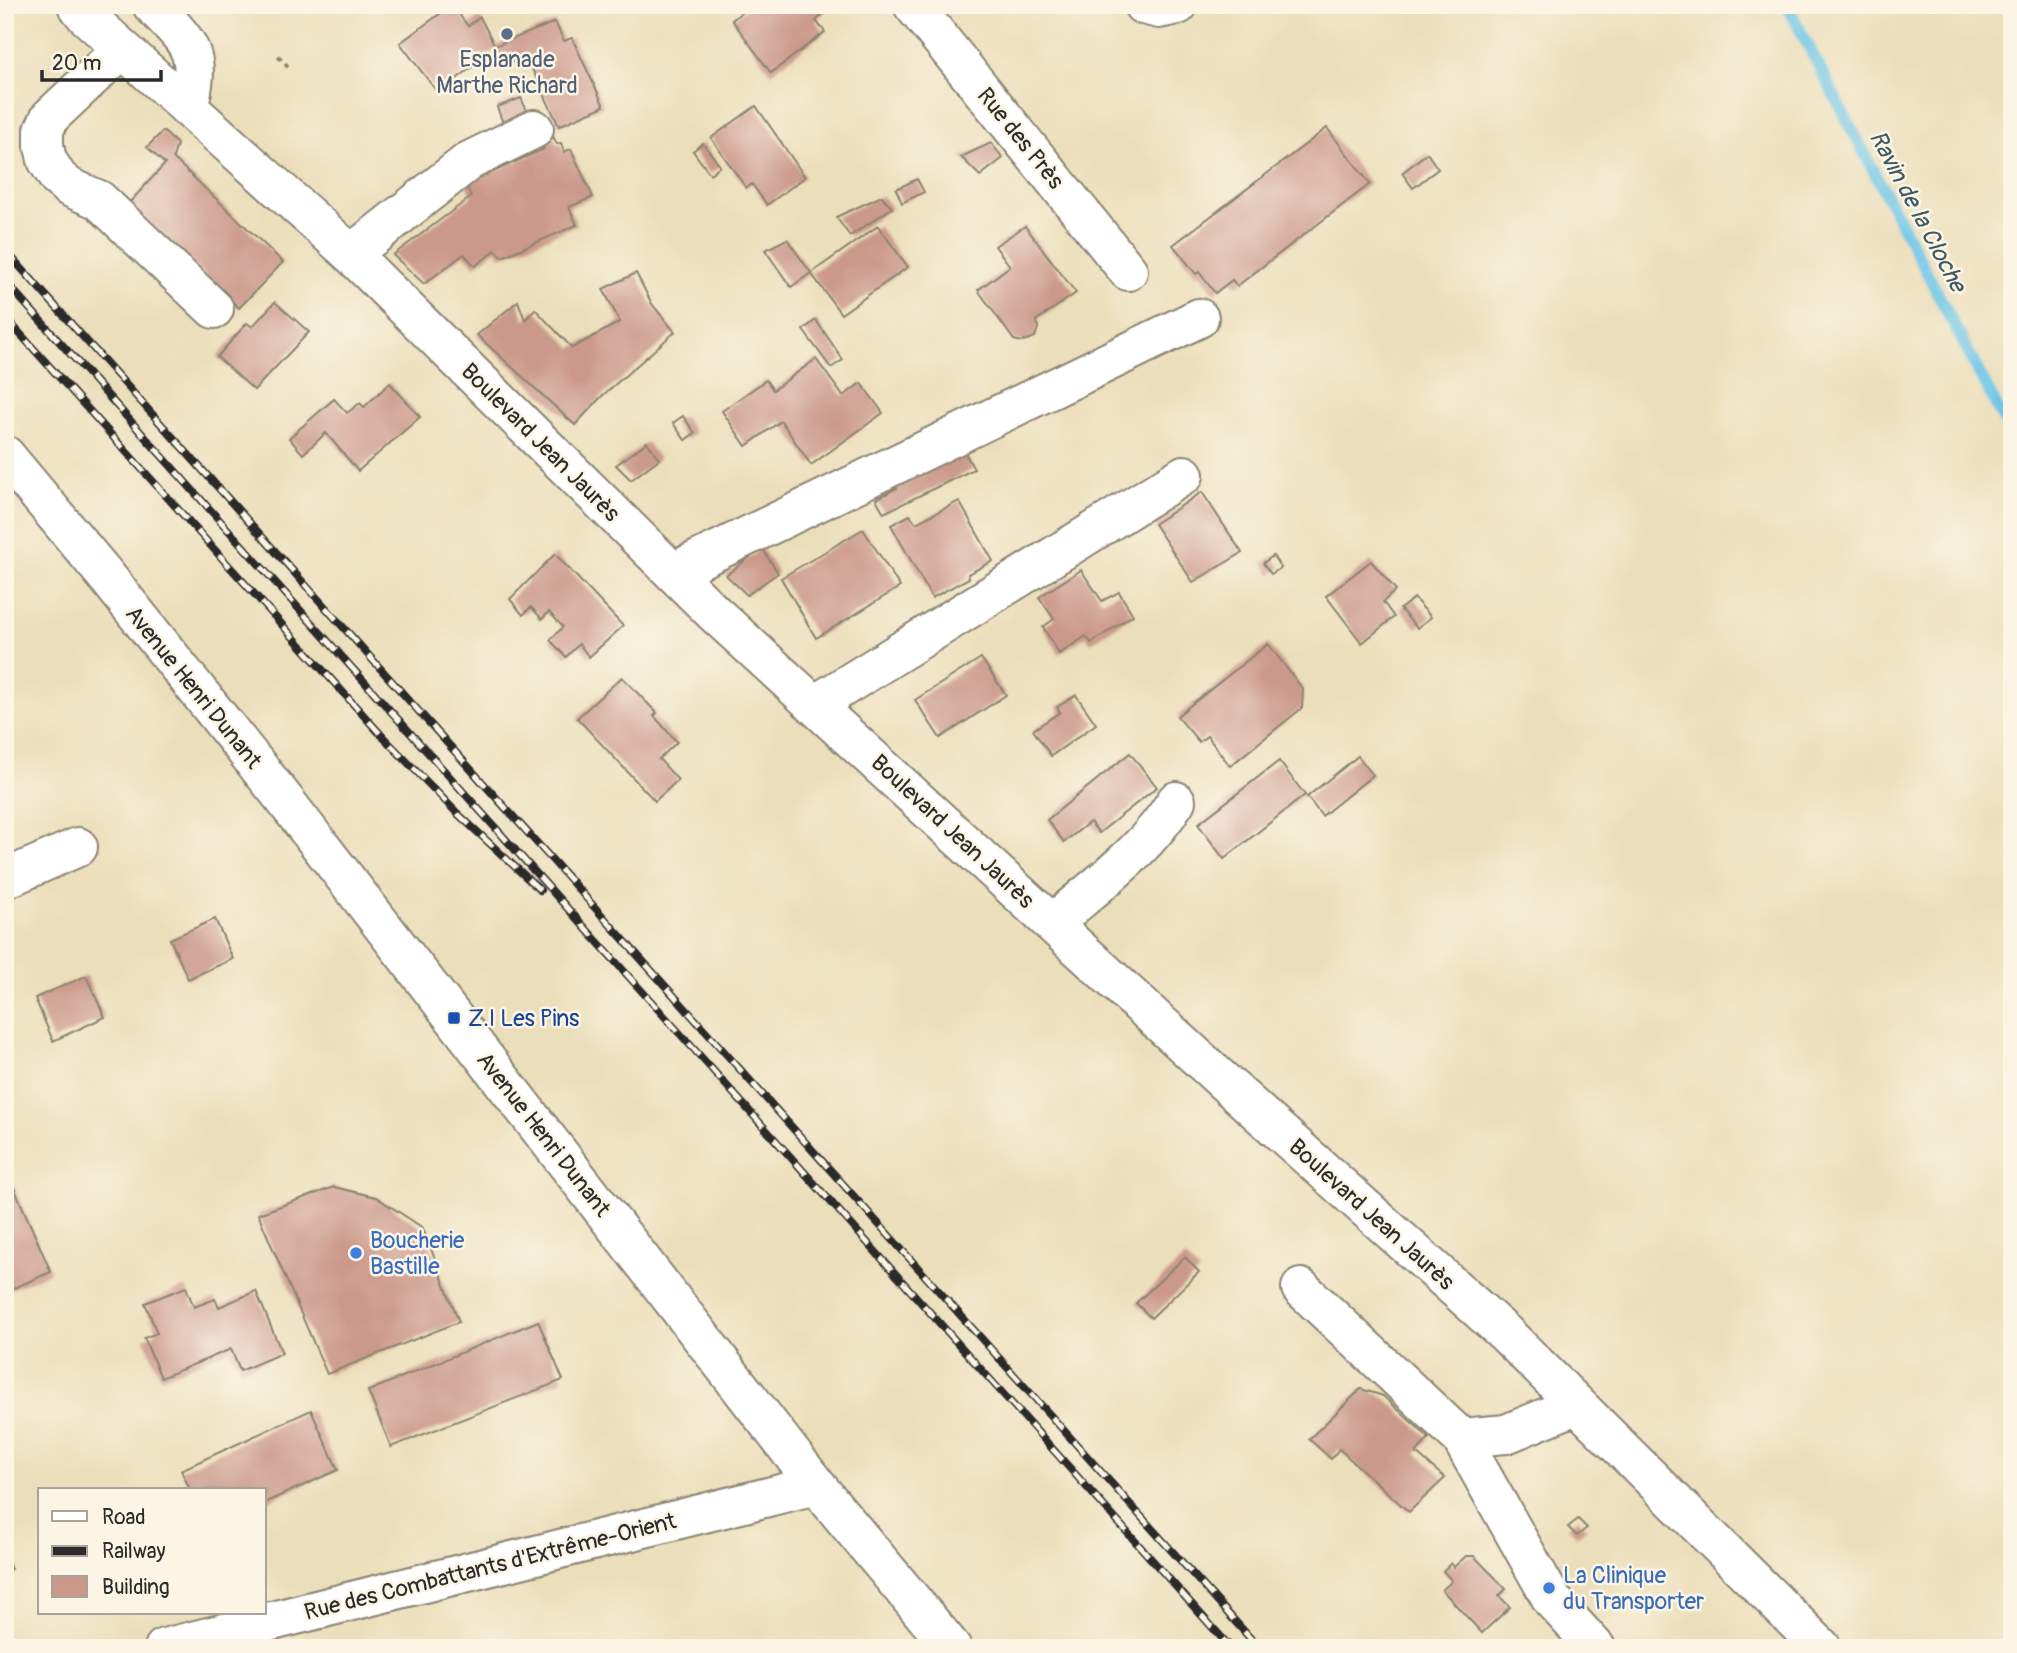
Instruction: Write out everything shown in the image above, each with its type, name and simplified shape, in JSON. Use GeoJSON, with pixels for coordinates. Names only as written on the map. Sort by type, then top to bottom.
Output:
{"type":"FeatureCollection","features":[{"type":"Feature","properties":{"kind":"street"},"geometry":{"type":"LineString","coordinates":[[152,5],[184,38],[192,52],[195,82],[188,107]]}},
{"type":"Feature","properties":{"kind":"street"},"geometry":{"type":"LineString","coordinates":[[1143,5],[1159,9],[1178,5]]}},
{"type":"Feature","properties":{"kind":"street","name":"Boulevard Jean Jaurès"},"geometry":{"type":"LineString","coordinates":[[80,8],[122,49],[351,254],[713,613],[816,704],[1221,1079],[1505,1334],[1822,1648]]}},
{"type":"Feature","properties":{"kind":"street","name":"Rue des Près"},"geometry":{"type":"LineString","coordinates":[[924,9],[1128,271]]}},
{"type":"Feature","properties":{"kind":"street"},"geometry":{"type":"LineString","coordinates":[[122,49],[50,117],[44,130],[47,160],[58,178],[69,187],[99,200],[214,309]]}},
{"type":"Feature","properties":{"kind":"street"},"geometry":{"type":"LineString","coordinates":[[351,254],[469,160],[534,129]]}},
{"type":"Feature","properties":{"kind":"street"},"geometry":{"type":"LineString","coordinates":[[673,572],[1199,318]]}},
{"type":"Feature","properties":{"kind":"street","name":"Avenue Henri Dunant"},"geometry":{"type":"LineString","coordinates":[[5,455],[18,491],[284,799],[816,1485],[952,1648]]}},
{"type":"Feature","properties":{"kind":"street"},"geometry":{"type":"LineString","coordinates":[[816,704],[1184,475]]}},
{"type":"Feature","properties":{"kind":"street"},"geometry":{"type":"LineString","coordinates":[[1053,923],[1147,841],[1163,823],[1176,801]]}},
{"type":"Feature","properties":{"kind":"street"},"geometry":{"type":"LineString","coordinates":[[5,879],[78,847]]}},
{"type":"Feature","properties":{"kind":"street"},"geometry":{"type":"LineString","coordinates":[[1301,1288],[1461,1438],[1552,1600],[1596,1648]]}},
{"type":"Feature","properties":{"kind":"street"},"geometry":{"type":"LineString","coordinates":[[1461,1438],[1506,1434],[1576,1405]]}},
{"type":"Feature","properties":{"kind":"street","name":"Rue des Combattants d'Extrême-Orient"},"geometry":{"type":"LineString","coordinates":[[164,1648],[816,1485]]}},
{"type":"Feature","properties":{"kind":"path"},"geometry":{"type":"LineString","coordinates":[[278,56],[291,70]]}},
{"type":"Feature","properties":{"kind":"building"},"geometry":{"type":"Polygon","coordinates":[[[180,5],[193,5],[194,7],[186,13],[180,5]]]}},
{"type":"Feature","properties":{"kind":"building"},"geometry":{"type":"Polygon","coordinates":[[[452,5],[468,26],[480,17],[495,46],[555,22],[564,41],[572,38],[604,106],[559,126],[526,56],[505,65],[496,49],[438,93],[400,43],[452,5]]]}},
{"type":"Feature","properties":{"kind":"building"},"geometry":{"type":"Polygon","coordinates":[[[751,5],[832,5],[816,21],[825,32],[771,73],[732,20],[751,5]]]}},
{"type":"Feature","properties":{"kind":"building"},"geometry":{"type":"Polygon","coordinates":[[[521,98],[531,120],[506,131],[497,107],[521,98]]]}},
{"type":"Feature","properties":{"kind":"building"},"geometry":{"type":"Polygon","coordinates":[[[756,106],[805,177],[767,205],[752,184],[746,188],[711,138],[756,106]]]}},
{"type":"Feature","properties":{"kind":"building"},"geometry":{"type":"Polygon","coordinates":[[[1327,128],[1370,184],[1237,286],[1232,280],[1215,293],[1173,245],[1327,128]]]}},
{"type":"Feature","properties":{"kind":"building"},"geometry":{"type":"Polygon","coordinates":[[[549,129],[557,144],[561,143],[564,152],[571,149],[593,197],[569,207],[577,225],[502,257],[496,250],[475,266],[464,254],[424,284],[393,255],[471,197],[466,184],[544,149],[537,135],[549,129]]]}},
{"type":"Feature","properties":{"kind":"building"},"geometry":{"type":"Polygon","coordinates":[[[163,131],[177,144],[173,158],[283,262],[239,308],[129,203],[165,164],[147,147],[163,131]]]}},
{"type":"Feature","properties":{"kind":"building"},"geometry":{"type":"Polygon","coordinates":[[[703,143],[720,166],[710,174],[693,151],[703,143]]]}},
{"type":"Feature","properties":{"kind":"building"},"geometry":{"type":"Polygon","coordinates":[[[991,143],[1003,158],[980,176],[961,157],[991,143]]]}},
{"type":"Feature","properties":{"kind":"building"},"geometry":{"type":"Polygon","coordinates":[[[1427,153],[1438,169],[1413,188],[1402,173],[1427,153]]]}},
{"type":"Feature","properties":{"kind":"building"},"geometry":{"type":"Polygon","coordinates":[[[917,179],[924,192],[902,203],[896,189],[917,179]]]}},
{"type":"Feature","properties":{"kind":"building"},"geometry":{"type":"Polygon","coordinates":[[[882,196],[892,208],[850,236],[836,217],[882,196]]]}},
{"type":"Feature","properties":{"kind":"building"},"geometry":{"type":"Polygon","coordinates":[[[878,226],[908,267],[841,314],[811,273],[878,226]]]}},
{"type":"Feature","properties":{"kind":"building"},"geometry":{"type":"Polygon","coordinates":[[[1025,226],[1076,293],[1037,320],[1035,337],[1022,342],[1014,340],[978,290],[1010,266],[995,246],[1025,226]]]}},
{"type":"Feature","properties":{"kind":"building"},"geometry":{"type":"Polygon","coordinates":[[[787,239],[811,273],[791,287],[765,250],[787,239]]]}},
{"type":"Feature","properties":{"kind":"building"},"geometry":{"type":"Polygon","coordinates":[[[636,273],[652,304],[675,332],[602,396],[575,425],[477,335],[518,301],[525,320],[535,309],[572,348],[620,322],[603,289],[636,273]]]}},
{"type":"Feature","properties":{"kind":"building"},"geometry":{"type":"Polygon","coordinates":[[[275,302],[309,332],[254,390],[217,357],[247,323],[252,327],[275,302]]]}},
{"type":"Feature","properties":{"kind":"building"},"geometry":{"type":"Polygon","coordinates":[[[816,320],[843,360],[831,368],[803,330],[816,320]]]}},
{"type":"Feature","properties":{"kind":"building"},"geometry":{"type":"Polygon","coordinates":[[[816,359],[843,396],[861,383],[883,413],[811,465],[781,421],[746,446],[722,411],[766,380],[773,390],[816,359]]]}},
{"type":"Feature","properties":{"kind":"building"},"geometry":{"type":"Polygon","coordinates":[[[390,383],[420,417],[358,471],[326,433],[303,454],[289,438],[334,399],[347,413],[360,403],[364,407],[390,383]]]}},
{"type":"Feature","properties":{"kind":"building"},"geometry":{"type":"Polygon","coordinates":[[[683,416],[695,433],[685,440],[673,423],[683,416]]]}},
{"type":"Feature","properties":{"kind":"building"},"geometry":{"type":"Polygon","coordinates":[[[647,442],[659,459],[631,480],[616,465],[647,442]]]}},
{"type":"Feature","properties":{"kind":"building"},"geometry":{"type":"Polygon","coordinates":[[[964,451],[974,469],[884,513],[876,499],[897,488],[896,485],[964,451]]]}},
{"type":"Feature","properties":{"kind":"building"},"geometry":{"type":"Polygon","coordinates":[[[1202,492],[1242,553],[1193,582],[1154,524],[1202,492]]]}},
{"type":"Feature","properties":{"kind":"building"},"geometry":{"type":"Polygon","coordinates":[[[959,501],[993,561],[932,598],[891,525],[910,515],[916,523],[959,501]]]}},
{"type":"Feature","properties":{"kind":"building"},"geometry":{"type":"Polygon","coordinates":[[[863,529],[900,587],[816,638],[781,578],[863,529]]]}},
{"type":"Feature","properties":{"kind":"building"},"geometry":{"type":"Polygon","coordinates":[[[762,548],[778,573],[747,595],[726,575],[762,548]]]}},
{"type":"Feature","properties":{"kind":"building"},"geometry":{"type":"Polygon","coordinates":[[[555,554],[623,626],[589,657],[579,644],[566,657],[550,640],[563,627],[549,612],[542,619],[531,607],[523,615],[510,599],[555,554]]]}},
{"type":"Feature","properties":{"kind":"building"},"geometry":{"type":"Polygon","coordinates":[[[1273,556],[1281,568],[1271,574],[1263,563],[1273,556]]]}},
{"type":"Feature","properties":{"kind":"building"},"geometry":{"type":"Polygon","coordinates":[[[1371,561],[1396,590],[1383,602],[1394,617],[1362,643],[1326,596],[1371,561]]]}},
{"type":"Feature","properties":{"kind":"building"},"geometry":{"type":"Polygon","coordinates":[[[1081,570],[1102,601],[1119,592],[1133,615],[1091,643],[1086,636],[1059,654],[1043,627],[1054,619],[1039,597],[1081,570]]]}},
{"type":"Feature","properties":{"kind":"building"},"geometry":{"type":"Polygon","coordinates":[[[1414,598],[1431,617],[1417,628],[1400,609],[1414,598]]]}},
{"type":"Feature","properties":{"kind":"building"},"geometry":{"type":"Polygon","coordinates":[[[1268,644],[1303,689],[1302,708],[1230,766],[1207,736],[1199,742],[1177,716],[1268,644]]]}},
{"type":"Feature","properties":{"kind":"building"},"geometry":{"type":"Polygon","coordinates":[[[981,658],[1006,695],[940,738],[915,700],[981,658]]]}},
{"type":"Feature","properties":{"kind":"building"},"geometry":{"type":"Polygon","coordinates":[[[622,677],[657,713],[654,716],[677,742],[659,759],[678,780],[655,801],[577,718],[622,677]]]}},
{"type":"Feature","properties":{"kind":"building"},"geometry":{"type":"Polygon","coordinates":[[[1076,695],[1096,724],[1051,756],[1033,730],[1060,712],[1057,707],[1076,695]]]}},
{"type":"Feature","properties":{"kind":"building"},"geometry":{"type":"Polygon","coordinates":[[[1130,753],[1157,787],[1099,833],[1090,822],[1064,842],[1047,820],[1130,753]]]}},
{"type":"Feature","properties":{"kind":"building"},"geometry":{"type":"Polygon","coordinates":[[[1358,756],[1373,775],[1322,816],[1307,797],[1358,756]]]}},
{"type":"Feature","properties":{"kind":"building"},"geometry":{"type":"Polygon","coordinates":[[[1279,761],[1305,795],[1224,859],[1198,824],[1279,761]]]}},
{"type":"Feature","properties":{"kind":"building"},"geometry":{"type":"Polygon","coordinates":[[[215,919],[233,959],[188,979],[170,939],[215,919]]]}},
{"type":"Feature","properties":{"kind":"building"},"geometry":{"type":"Polygon","coordinates":[[[86,976],[105,1017],[53,1041],[35,998],[86,976]]]}},
{"type":"Feature","properties":{"kind":"building"},"geometry":{"type":"Polygon","coordinates":[[[5,1167],[51,1272],[5,1292],[5,1167]]]}},
{"type":"Feature","properties":{"kind":"building"},"geometry":{"type":"Polygon","coordinates":[[[334,1187],[376,1197],[423,1228],[459,1322],[327,1374],[258,1214],[334,1187]]]}},
{"type":"Feature","properties":{"kind":"building"},"geometry":{"type":"Polygon","coordinates":[[[1185,1257],[1199,1272],[1151,1318],[1136,1303],[1185,1257]]]}},
{"type":"Feature","properties":{"kind":"building"},"geometry":{"type":"Polygon","coordinates":[[[186,1287],[194,1307],[215,1299],[219,1307],[256,1291],[282,1353],[240,1371],[231,1349],[161,1378],[144,1338],[157,1333],[145,1303],[186,1287]]]}},
{"type":"Feature","properties":{"kind":"building"},"geometry":{"type":"Polygon","coordinates":[[[538,1321],[563,1380],[391,1447],[368,1391],[538,1321]]]}},
{"type":"Feature","properties":{"kind":"building"},"geometry":{"type":"Polygon","coordinates":[[[1361,1389],[1383,1396],[1429,1438],[1416,1453],[1445,1478],[1409,1512],[1339,1449],[1331,1459],[1309,1439],[1361,1389]]]}},
{"type":"Feature","properties":{"kind":"building"},"geometry":{"type":"Polygon","coordinates":[[[311,1410],[338,1470],[266,1502],[266,1488],[189,1488],[181,1470],[311,1410]]]}},
{"type":"Feature","properties":{"kind":"building"},"geometry":{"type":"Polygon","coordinates":[[[1578,1519],[1587,1528],[1577,1536],[1568,1527],[1578,1519]]]}},
{"type":"Feature","properties":{"kind":"building"},"geometry":{"type":"Polygon","coordinates":[[[5,1556],[11,1569],[5,1572],[5,1556]]]}},
{"type":"Feature","properties":{"kind":"building"},"geometry":{"type":"Polygon","coordinates":[[[1466,1556],[1474,1556],[1506,1589],[1499,1596],[1510,1607],[1482,1633],[1442,1590],[1452,1581],[1443,1571],[1451,1563],[1454,1567],[1466,1556]]]}},
{"type":"Feature","properties":{"kind":"waterway","name":"Ravin de la Cloche"},"geometry":{"type":"LineString","coordinates":[[1787,5],[2012,436]]}},
{"type":"Feature","properties":{"kind":"railway"},"geometry":{"type":"LineString","coordinates":[[5,250],[1259,1648]]}},
{"type":"Feature","properties":{"kind":"railway"},"geometry":{"type":"LineString","coordinates":[[5,281],[1231,1648]]}},
{"type":"Feature","properties":{"kind":"railway"},"geometry":{"type":"LineString","coordinates":[[5,317],[384,738],[457,813],[540,890]]}},
{"type":"Feature","properties":{"kind":"place","name":"Esplanade Marthe Richard"},"geometry":{"type":"Point","coordinates":[507,34]}},
{"type":"Feature","properties":{"kind":"place","name":"Z.I Les Pins"},"geometry":{"type":"Point","coordinates":[454,1018]}},
{"type":"Feature","properties":{"kind":"place","name":"Boucherie Bastille"},"geometry":{"type":"Point","coordinates":[356,1253]}},
{"type":"Feature","properties":{"kind":"place","name":"La Clinique du Transporter"},"geometry":{"type":"Point","coordinates":[1549,1588]}}]}
